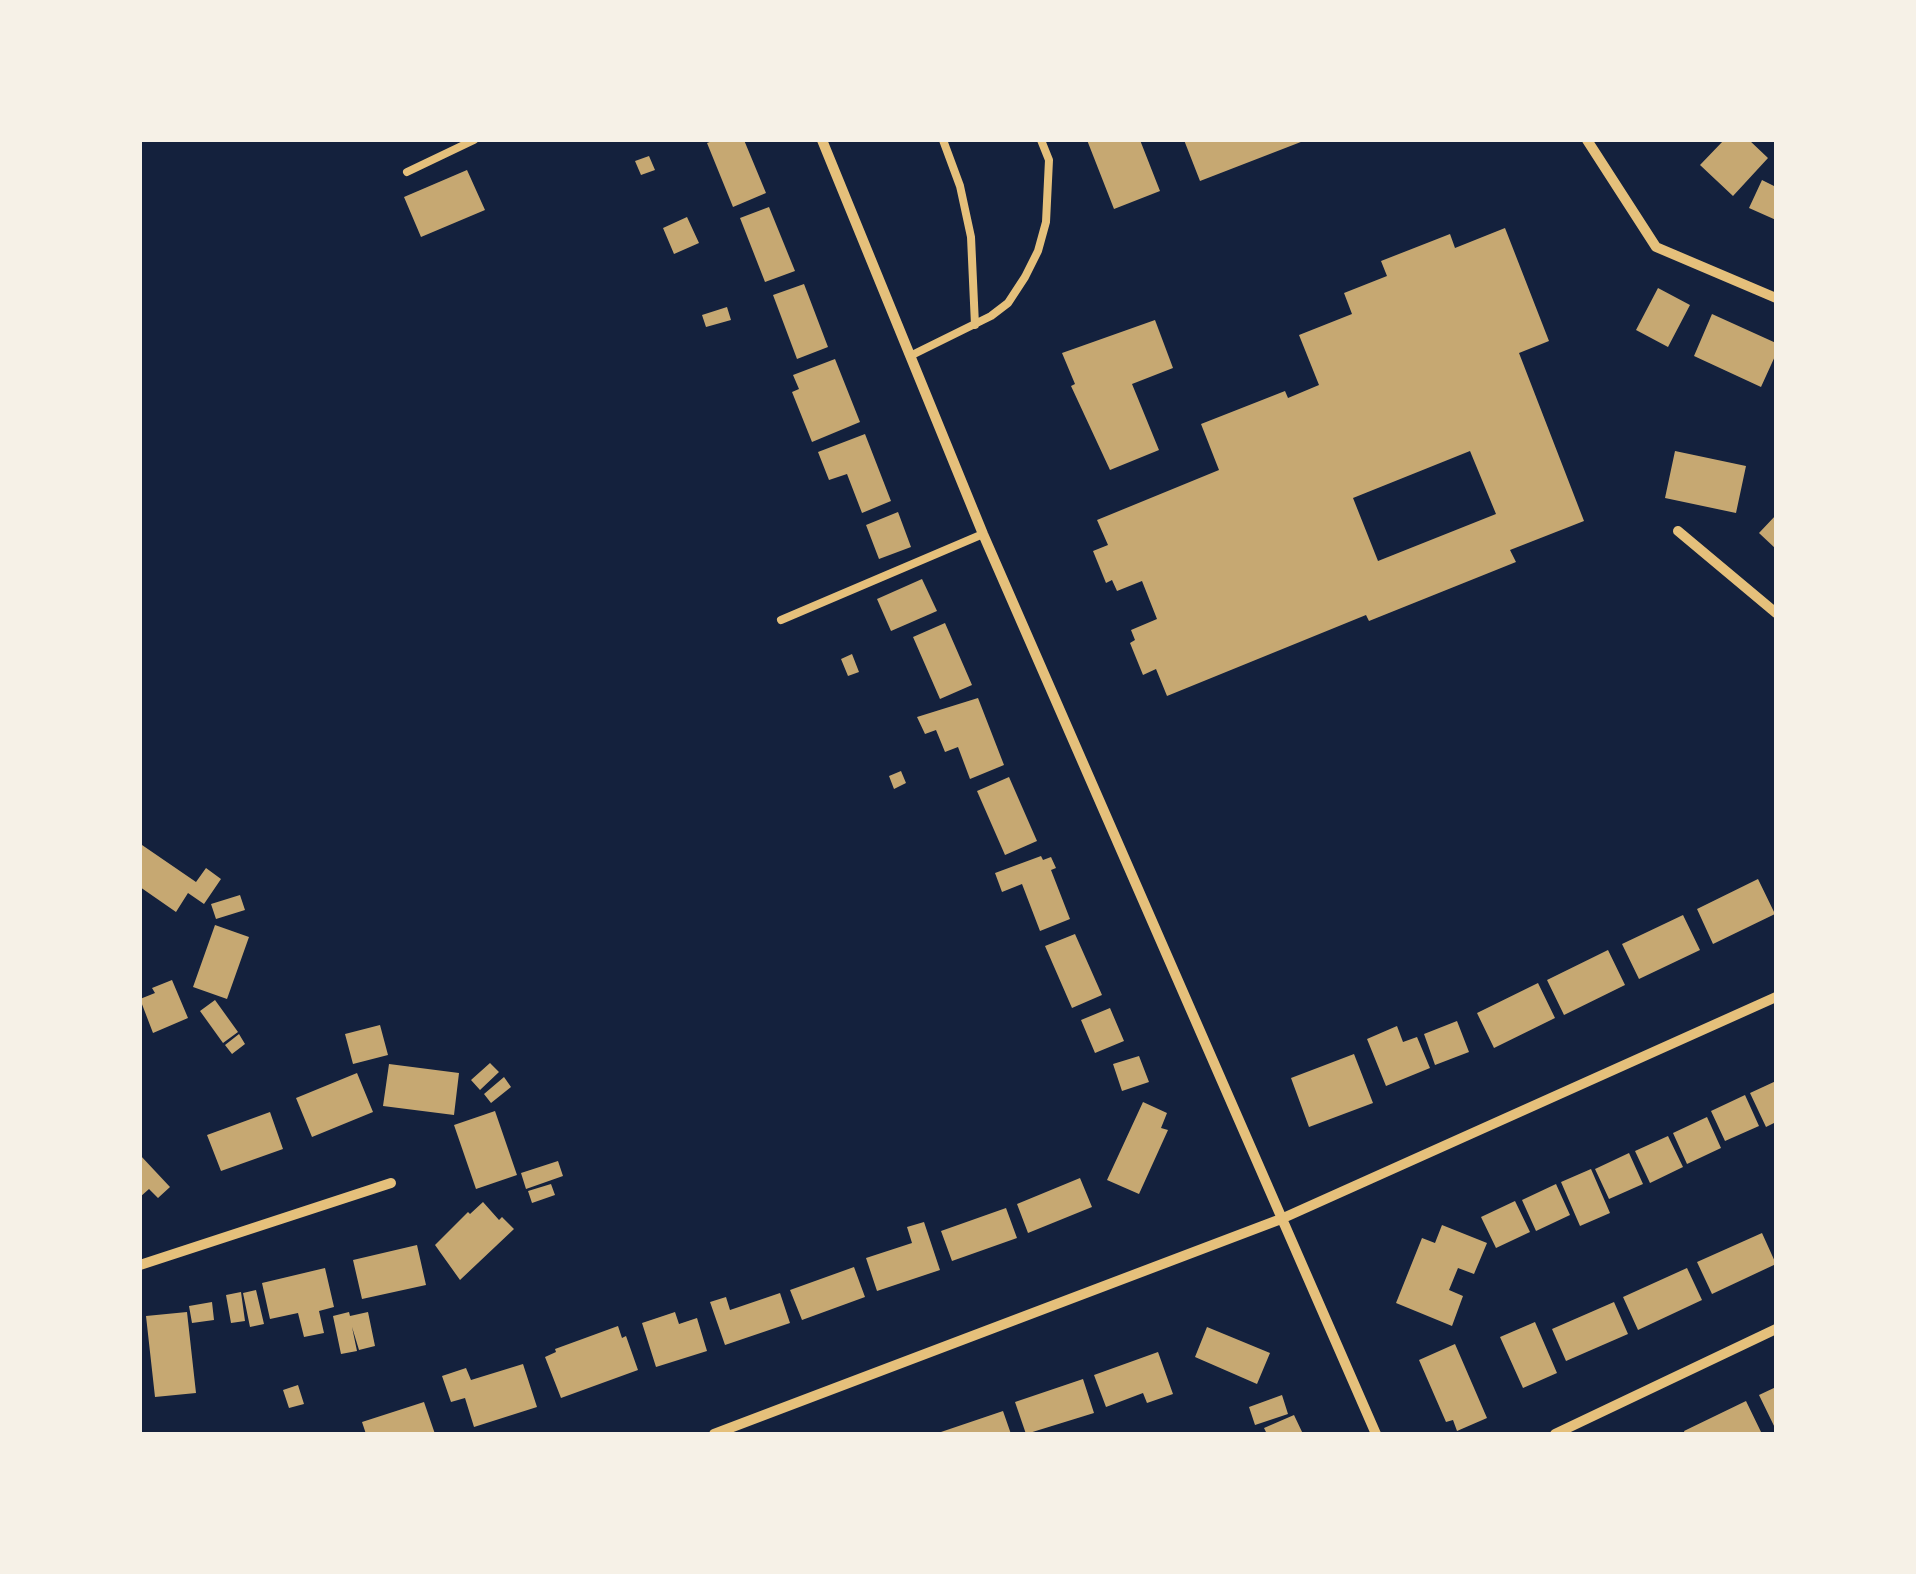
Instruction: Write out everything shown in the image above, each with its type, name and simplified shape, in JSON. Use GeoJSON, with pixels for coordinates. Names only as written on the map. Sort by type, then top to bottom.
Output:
{"type":"FeatureCollection","features":[{"type":"Feature","properties":{"kind":"street"},"geometry":{"type":"LineString","coordinates":[[822,140],[984,534],[1376,1434]]}},
{"type":"Feature","properties":{"kind":"street"},"geometry":{"type":"LineString","coordinates":[[1586,140],[1656,247],[1776,298]]}},
{"type":"Feature","properties":{"kind":"street"},"geometry":{"type":"LineString","coordinates":[[1678,531],[1776,613]]}},
{"type":"Feature","properties":{"kind":"street"},"geometry":{"type":"LineString","coordinates":[[714,1434],[1281,1219],[1776,997]]}},
{"type":"Feature","properties":{"kind":"street"},"geometry":{"type":"LineString","coordinates":[[140,1265],[391,1183]]}},
{"type":"Feature","properties":{"kind":"street"},"geometry":{"type":"LineString","coordinates":[[1555,1434],[1776,1329]]}},
{"type":"Feature","properties":{"kind":"lane"},"geometry":{"type":"LineString","coordinates":[[407,172],[474,140]]}},
{"type":"Feature","properties":{"kind":"lane"},"geometry":{"type":"LineString","coordinates":[[943,140],[960,186],[971,237],[976,325]]}},
{"type":"Feature","properties":{"kind":"lane"},"geometry":{"type":"LineString","coordinates":[[912,355],[976,325],[1008,303],[1038,251],[1046,222],[1049,160],[1041,140]]}},
{"type":"Feature","properties":{"kind":"lane"},"geometry":{"type":"LineString","coordinates":[[781,620],[984,534]]}},
{"type":"Feature","properties":{"kind":"building"},"geometry":{"type":"Polygon","coordinates":[[[744,140],[766,193],[733,207],[707,143],[744,140]]]}},
{"type":"Feature","properties":{"kind":"building"},"geometry":{"type":"Polygon","coordinates":[[[1087,140],[1140,140],[1160,191],[1114,209],[1087,140]]]}},
{"type":"Feature","properties":{"kind":"building"},"geometry":{"type":"Polygon","coordinates":[[[1184,140],[1306,140],[1200,181],[1184,140]]]}},
{"type":"Feature","properties":{"kind":"building"},"geometry":{"type":"Polygon","coordinates":[[[1724,140],[1749,140],[1768,158],[1733,196],[1700,165],[1724,140]]]}},
{"type":"Feature","properties":{"kind":"building"},"geometry":{"type":"Polygon","coordinates":[[[649,156],[655,170],[641,175],[635,161],[649,156]]]}},
{"type":"Feature","properties":{"kind":"building"},"geometry":{"type":"Polygon","coordinates":[[[467,170],[485,210],[421,237],[404,197],[467,170]]]}},
{"type":"Feature","properties":{"kind":"building"},"geometry":{"type":"Polygon","coordinates":[[[1762,180],[1776,187],[1776,220],[1749,208],[1762,180]]]}},
{"type":"Feature","properties":{"kind":"building"},"geometry":{"type":"Polygon","coordinates":[[[769,207],[795,271],[765,282],[740,218],[769,207]]]}},
{"type":"Feature","properties":{"kind":"building"},"geometry":{"type":"Polygon","coordinates":[[[687,217],[699,243],[674,254],[663,228],[687,217]]]}},
{"type":"Feature","properties":{"kind":"building"},"geometry":{"type":"Polygon","coordinates":[[[1505,228],[1549,341],[1519,353],[1584,521],[1510,550],[1516,562],[1369,621],[1366,615],[1167,696],[1156,669],[1143,675],[1130,643],[1135,640],[1131,630],[1157,619],[1142,581],[1117,591],[1112,580],[1106,583],[1093,551],[1108,545],[1097,520],[1219,470],[1201,424],[1285,391],[1288,398],[1319,385],[1299,335],[1352,314],[1344,293],[1387,276],[1381,261],[1450,234],[1455,248],[1505,228]],[[1470,451],[1353,498],[1378,561],[1496,514],[1470,451]]]}},
{"type":"Feature","properties":{"kind":"building"},"geometry":{"type":"Polygon","coordinates":[[[804,284],[828,347],[797,359],[773,295],[804,284]]]}},
{"type":"Feature","properties":{"kind":"building"},"geometry":{"type":"Polygon","coordinates":[[[1658,288],[1690,305],[1668,347],[1636,330],[1658,288]]]}},
{"type":"Feature","properties":{"kind":"building"},"geometry":{"type":"Polygon","coordinates":[[[727,307],[731,320],[706,327],[702,315],[727,307]]]}},
{"type":"Feature","properties":{"kind":"building"},"geometry":{"type":"Polygon","coordinates":[[[1712,314],[1776,343],[1776,354],[1761,387],[1694,356],[1712,314]]]}},
{"type":"Feature","properties":{"kind":"building"},"geometry":{"type":"Polygon","coordinates":[[[1155,320],[1173,368],[1132,384],[1159,450],[1110,470],[1071,386],[1075,384],[1062,353],[1155,320]]]}},
{"type":"Feature","properties":{"kind":"building"},"geometry":{"type":"Polygon","coordinates":[[[835,359],[860,422],[812,442],[792,392],[799,389],[793,375],[835,359]]]}},
{"type":"Feature","properties":{"kind":"building"},"geometry":{"type":"Polygon","coordinates":[[[865,434],[891,501],[862,513],[847,474],[829,480],[818,452],[865,434]]]}},
{"type":"Feature","properties":{"kind":"building"},"geometry":{"type":"Polygon","coordinates":[[[1675,451],[1746,466],[1736,513],[1665,498],[1675,451]]]}},
{"type":"Feature","properties":{"kind":"building"},"geometry":{"type":"Polygon","coordinates":[[[898,512],[911,547],[879,559],[866,525],[898,512]]]}},
{"type":"Feature","properties":{"kind":"building"},"geometry":{"type":"Polygon","coordinates":[[[1776,515],[1776,549],[1759,533],[1776,515]]]}},
{"type":"Feature","properties":{"kind":"building"},"geometry":{"type":"Polygon","coordinates":[[[922,579],[937,611],[891,631],[877,599],[922,579]]]}},
{"type":"Feature","properties":{"kind":"building"},"geometry":{"type":"Polygon","coordinates":[[[945,623],[972,685],[940,699],[913,637],[945,623]]]}},
{"type":"Feature","properties":{"kind":"building"},"geometry":{"type":"Polygon","coordinates":[[[852,654],[859,672],[848,676],[841,659],[852,654]]]}},
{"type":"Feature","properties":{"kind":"building"},"geometry":{"type":"Polygon","coordinates":[[[978,698],[1004,765],[970,779],[958,747],[945,752],[936,730],[925,734],[917,717],[978,698]]]}},
{"type":"Feature","properties":{"kind":"building"},"geometry":{"type":"Polygon","coordinates":[[[901,771],[906,783],[894,789],[889,776],[901,771]]]}},
{"type":"Feature","properties":{"kind":"building"},"geometry":{"type":"Polygon","coordinates":[[[1009,777],[1037,841],[1005,855],[977,791],[1009,777]]]}},
{"type":"Feature","properties":{"kind":"building"},"geometry":{"type":"Polygon","coordinates":[[[142,845],[196,882],[206,868],[221,879],[204,904],[188,893],[176,912],[140,887],[142,845]]]}},
{"type":"Feature","properties":{"kind":"building"},"geometry":{"type":"Polygon","coordinates":[[[1041,856],[1043,860],[1051,857],[1056,868],[1051,870],[1070,919],[1040,931],[1022,884],[1002,892],[995,873],[1041,856]]]}},
{"type":"Feature","properties":{"kind":"building"},"geometry":{"type":"Polygon","coordinates":[[[1758,879],[1775,914],[1713,944],[1697,909],[1758,879]]]}},
{"type":"Feature","properties":{"kind":"building"},"geometry":{"type":"Polygon","coordinates":[[[240,895],[245,910],[216,919],[211,904],[240,895]]]}},
{"type":"Feature","properties":{"kind":"building"},"geometry":{"type":"Polygon","coordinates":[[[1683,915],[1700,950],[1639,979],[1622,944],[1683,915]]]}},
{"type":"Feature","properties":{"kind":"building"},"geometry":{"type":"Polygon","coordinates":[[[215,925],[249,937],[227,999],[193,987],[215,925]]]}},
{"type":"Feature","properties":{"kind":"building"},"geometry":{"type":"Polygon","coordinates":[[[1075,934],[1102,995],[1072,1008],[1045,946],[1075,934]]]}},
{"type":"Feature","properties":{"kind":"building"},"geometry":{"type":"Polygon","coordinates":[[[1608,950],[1625,985],[1564,1015],[1547,980],[1608,950]]]}},
{"type":"Feature","properties":{"kind":"building"},"geometry":{"type":"Polygon","coordinates":[[[172,980],[188,1018],[153,1033],[140,999],[155,993],[152,988],[172,980]]]}},
{"type":"Feature","properties":{"kind":"building"},"geometry":{"type":"Polygon","coordinates":[[[1538,983],[1555,1018],[1494,1048],[1477,1013],[1538,983]]]}},
{"type":"Feature","properties":{"kind":"building"},"geometry":{"type":"Polygon","coordinates":[[[215,1000],[238,1032],[223,1043],[200,1011],[215,1000]]]}},
{"type":"Feature","properties":{"kind":"building"},"geometry":{"type":"Polygon","coordinates":[[[1110,1008],[1124,1041],[1095,1053],[1081,1020],[1110,1008]]]}},
{"type":"Feature","properties":{"kind":"building"},"geometry":{"type":"Polygon","coordinates":[[[1457,1021],[1469,1052],[1435,1065],[1424,1034],[1457,1021]]]}},
{"type":"Feature","properties":{"kind":"building"},"geometry":{"type":"Polygon","coordinates":[[[380,1025],[388,1055],[353,1064],[345,1034],[380,1025]]]}},
{"type":"Feature","properties":{"kind":"building"},"geometry":{"type":"Polygon","coordinates":[[[1397,1026],[1403,1042],[1417,1037],[1430,1068],[1386,1086],[1367,1039],[1397,1026]]]}},
{"type":"Feature","properties":{"kind":"building"},"geometry":{"type":"Polygon","coordinates":[[[239,1034],[245,1044],[232,1054],[225,1045],[239,1034]]]}},
{"type":"Feature","properties":{"kind":"building"},"geometry":{"type":"Polygon","coordinates":[[[1354,1054],[1373,1103],[1309,1127],[1291,1078],[1354,1054]]]}},
{"type":"Feature","properties":{"kind":"building"},"geometry":{"type":"Polygon","coordinates":[[[1139,1056],[1149,1082],[1122,1091],[1113,1064],[1139,1056]]]}},
{"type":"Feature","properties":{"kind":"building"},"geometry":{"type":"Polygon","coordinates":[[[490,1063],[499,1072],[480,1090],[471,1080],[490,1063]]]}},
{"type":"Feature","properties":{"kind":"building"},"geometry":{"type":"Polygon","coordinates":[[[389,1064],[459,1073],[454,1115],[383,1106],[389,1064]]]}},
{"type":"Feature","properties":{"kind":"building"},"geometry":{"type":"Polygon","coordinates":[[[357,1073],[373,1112],[312,1137],[296,1098],[357,1073]]]}},
{"type":"Feature","properties":{"kind":"building"},"geometry":{"type":"Polygon","coordinates":[[[504,1077],[511,1087],[491,1103],[484,1094],[504,1077]]]}},
{"type":"Feature","properties":{"kind":"building"},"geometry":{"type":"Polygon","coordinates":[[[1776,1081],[1776,1122],[1766,1127],[1750,1093],[1776,1081]]]}},
{"type":"Feature","properties":{"kind":"building"},"geometry":{"type":"Polygon","coordinates":[[[1745,1095],[1759,1126],[1725,1141],[1711,1111],[1745,1095]]]}},
{"type":"Feature","properties":{"kind":"building"},"geometry":{"type":"Polygon","coordinates":[[[1143,1102],[1167,1113],[1161,1128],[1168,1130],[1139,1194],[1107,1180],[1143,1102]]]}},
{"type":"Feature","properties":{"kind":"building"},"geometry":{"type":"Polygon","coordinates":[[[495,1111],[517,1175],[476,1189],[454,1125],[495,1111]]]}},
{"type":"Feature","properties":{"kind":"building"},"geometry":{"type":"Polygon","coordinates":[[[270,1112],[283,1149],[221,1171],[207,1135],[270,1112]]]}},
{"type":"Feature","properties":{"kind":"building"},"geometry":{"type":"Polygon","coordinates":[[[1707,1117],[1721,1148],[1687,1164],[1673,1133],[1707,1117]]]}},
{"type":"Feature","properties":{"kind":"building"},"geometry":{"type":"Polygon","coordinates":[[[1668,1136],[1683,1167],[1650,1183],[1635,1151],[1668,1136]]]}},
{"type":"Feature","properties":{"kind":"building"},"geometry":{"type":"Polygon","coordinates":[[[1629,1153],[1643,1184],[1609,1199],[1595,1169],[1629,1153]]]}},
{"type":"Feature","properties":{"kind":"building"},"geometry":{"type":"Polygon","coordinates":[[[140,1155],[170,1187],[158,1198],[149,1189],[140,1197],[140,1155]]]}},
{"type":"Feature","properties":{"kind":"building"},"geometry":{"type":"Polygon","coordinates":[[[558,1161],[563,1176],[526,1189],[521,1173],[558,1161]]]}},
{"type":"Feature","properties":{"kind":"building"},"geometry":{"type":"Polygon","coordinates":[[[1591,1169],[1610,1213],[1580,1226],[1561,1182],[1591,1169]]]}},
{"type":"Feature","properties":{"kind":"building"},"geometry":{"type":"Polygon","coordinates":[[[1080,1178],[1092,1207],[1028,1233],[1017,1204],[1080,1178]]]}},
{"type":"Feature","properties":{"kind":"building"},"geometry":{"type":"Polygon","coordinates":[[[551,1184],[555,1195],[532,1203],[528,1191],[551,1184]]]}},
{"type":"Feature","properties":{"kind":"building"},"geometry":{"type":"Polygon","coordinates":[[[1556,1184],[1570,1215],[1536,1231],[1522,1200],[1556,1184]]]}},
{"type":"Feature","properties":{"kind":"building"},"geometry":{"type":"Polygon","coordinates":[[[1515,1201],[1530,1232],[1496,1248],[1481,1217],[1515,1201]]]}},
{"type":"Feature","properties":{"kind":"building"},"geometry":{"type":"Polygon","coordinates":[[[483,1202],[499,1220],[502,1217],[514,1229],[460,1280],[435,1245],[483,1202]]]}},
{"type":"Feature","properties":{"kind":"building"},"geometry":{"type":"Polygon","coordinates":[[[1006,1208],[1017,1238],[952,1261],[941,1231],[1006,1208]]]}},
{"type":"Feature","properties":{"kind":"building"},"geometry":{"type":"Polygon","coordinates":[[[924,1222],[940,1270],[877,1291],[866,1258],[912,1243],[907,1227],[924,1222]]]}},
{"type":"Feature","properties":{"kind":"building"},"geometry":{"type":"Polygon","coordinates":[[[1442,1225],[1487,1243],[1474,1274],[1458,1268],[1449,1290],[1463,1296],[1452,1326],[1396,1303],[1422,1238],[1435,1243],[1442,1225]]]}},
{"type":"Feature","properties":{"kind":"building"},"geometry":{"type":"Polygon","coordinates":[[[1762,1233],[1776,1264],[1712,1294],[1697,1262],[1762,1233]]]}},
{"type":"Feature","properties":{"kind":"building"},"geometry":{"type":"Polygon","coordinates":[[[417,1245],[426,1285],[362,1299],[353,1260],[417,1245]]]}},
{"type":"Feature","properties":{"kind":"building"},"geometry":{"type":"Polygon","coordinates":[[[854,1267],[865,1297],[802,1320],[790,1290],[854,1267]]]}},
{"type":"Feature","properties":{"kind":"building"},"geometry":{"type":"Polygon","coordinates":[[[325,1268],[334,1307],[319,1311],[324,1333],[304,1337],[298,1313],[270,1319],[262,1283],[325,1268]]]}},
{"type":"Feature","properties":{"kind":"building"},"geometry":{"type":"Polygon","coordinates":[[[1687,1268],[1702,1300],[1638,1330],[1623,1297],[1687,1268]]]}},
{"type":"Feature","properties":{"kind":"building"},"geometry":{"type":"Polygon","coordinates":[[[256,1290],[264,1324],[250,1327],[243,1293],[256,1290]]]}},
{"type":"Feature","properties":{"kind":"building"},"geometry":{"type":"Polygon","coordinates":[[[241,1292],[245,1321],[231,1323],[226,1295],[241,1292]]]}},
{"type":"Feature","properties":{"kind":"building"},"geometry":{"type":"Polygon","coordinates":[[[780,1293],[790,1323],[725,1345],[710,1302],[726,1297],[730,1310],[780,1293]]]}},
{"type":"Feature","properties":{"kind":"building"},"geometry":{"type":"Polygon","coordinates":[[[212,1302],[214,1320],[192,1323],[189,1306],[212,1302]]]}},
{"type":"Feature","properties":{"kind":"building"},"geometry":{"type":"Polygon","coordinates":[[[1614,1302],[1628,1334],[1566,1361],[1552,1329],[1614,1302]]]}},
{"type":"Feature","properties":{"kind":"building"},"geometry":{"type":"Polygon","coordinates":[[[187,1312],[196,1393],[155,1397],[146,1316],[187,1312]]]}},
{"type":"Feature","properties":{"kind":"building"},"geometry":{"type":"Polygon","coordinates":[[[349,1312],[350,1316],[368,1312],[375,1346],[359,1350],[352,1327],[357,1351],[341,1354],[333,1316],[349,1312]]]}},
{"type":"Feature","properties":{"kind":"building"},"geometry":{"type":"Polygon","coordinates":[[[675,1312],[679,1324],[697,1318],[707,1351],[656,1367],[642,1323],[675,1312]]]}},
{"type":"Feature","properties":{"kind":"building"},"geometry":{"type":"Polygon","coordinates":[[[1535,1322],[1557,1373],[1523,1388],[1500,1337],[1535,1322]]]}},
{"type":"Feature","properties":{"kind":"building"},"geometry":{"type":"Polygon","coordinates":[[[618,1326],[622,1338],[626,1336],[638,1370],[561,1398],[545,1357],[555,1349],[618,1326]]]}},
{"type":"Feature","properties":{"kind":"building"},"geometry":{"type":"Polygon","coordinates":[[[1207,1327],[1270,1353],[1257,1384],[1195,1357],[1207,1327]]]}},
{"type":"Feature","properties":{"kind":"building"},"geometry":{"type":"Polygon","coordinates":[[[1455,1344],[1487,1418],[1457,1431],[1453,1420],[1446,1422],[1419,1360],[1455,1344]]]}},
{"type":"Feature","properties":{"kind":"building"},"geometry":{"type":"Polygon","coordinates":[[[1158,1352],[1173,1394],[1147,1403],[1143,1393],[1106,1407],[1094,1375],[1158,1352]]]}},
{"type":"Feature","properties":{"kind":"building"},"geometry":{"type":"Polygon","coordinates":[[[523,1364],[537,1407],[474,1427],[465,1398],[451,1402],[442,1376],[466,1368],[471,1380],[523,1364]]]}},
{"type":"Feature","properties":{"kind":"building"},"geometry":{"type":"Polygon","coordinates":[[[1083,1379],[1094,1413],[1026,1434],[1015,1402],[1083,1379]]]}},
{"type":"Feature","properties":{"kind":"building"},"geometry":{"type":"Polygon","coordinates":[[[298,1385],[304,1404],[289,1408],[283,1390],[298,1385]]]}},
{"type":"Feature","properties":{"kind":"building"},"geometry":{"type":"Polygon","coordinates":[[[1776,1387],[1776,1430],[1759,1395],[1776,1387]]]}},
{"type":"Feature","properties":{"kind":"building"},"geometry":{"type":"Polygon","coordinates":[[[1282,1395],[1288,1414],[1255,1425],[1249,1407],[1282,1395]]]}},
{"type":"Feature","properties":{"kind":"building"},"geometry":{"type":"Polygon","coordinates":[[[1746,1401],[1762,1434],[1685,1434],[1684,1431],[1746,1401]]]}},
{"type":"Feature","properties":{"kind":"building"},"geometry":{"type":"Polygon","coordinates":[[[424,1402],[435,1434],[366,1434],[362,1422],[424,1402]]]}},
{"type":"Feature","properties":{"kind":"building"},"geometry":{"type":"Polygon","coordinates":[[[1003,1411],[1011,1434],[938,1434],[938,1433],[1003,1411]]]}},
{"type":"Feature","properties":{"kind":"building"},"geometry":{"type":"Polygon","coordinates":[[[1294,1415],[1303,1434],[1267,1434],[1264,1428],[1294,1415]]]}}]}
